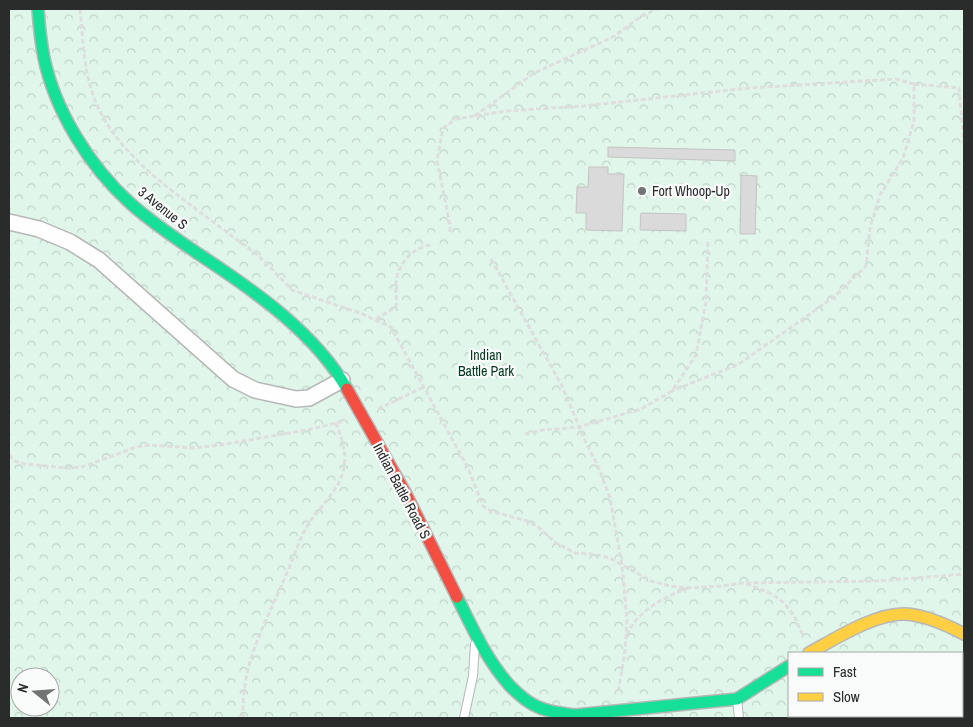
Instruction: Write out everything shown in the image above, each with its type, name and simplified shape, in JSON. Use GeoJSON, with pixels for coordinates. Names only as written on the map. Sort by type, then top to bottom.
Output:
{"type":"FeatureCollection","features":[{"type":"Feature","properties":{"kind":"street","name":"3 Avenue S"},"geometry":{"type":"LineString","coordinates":[[38,9],[45,59],[60,104],[85,151],[106,177],[135,207],[170,234],[268,302],[301,332],[342,380]]}},
{"type":"Feature","properties":{"kind":"street"},"geometry":{"type":"LineString","coordinates":[[9,222],[39,229],[70,242],[99,260],[234,379],[255,390],[296,399],[309,398],[342,380]]}},
{"type":"Feature","properties":{"kind":"street","name":"Indian Battle Road S"},"geometry":{"type":"LineString","coordinates":[[342,380],[406,494],[475,635],[491,663],[508,683],[532,704],[552,712],[574,715],[624,710],[648,713],[736,699],[788,667]]}},
{"type":"Feature","properties":{"kind":"street"},"geometry":{"type":"LineString","coordinates":[[811,652],[862,624],[892,615],[906,614],[920,617],[945,624],[964,634]]}},
{"type":"Feature","properties":{"kind":"lane"},"geometry":{"type":"LineString","coordinates":[[464,718],[473,676],[475,635]]}},
{"type":"Feature","properties":{"kind":"lane"},"geometry":{"type":"LineString","coordinates":[[736,699],[739,718]]}},
{"type":"Feature","properties":{"kind":"lane"},"geometry":{"type":"LineString","coordinates":[[555,718],[574,715]]}},
{"type":"Feature","properties":{"kind":"path"},"geometry":{"type":"LineString","coordinates":[[80,9],[85,67],[92,92],[103,118],[117,138],[133,157],[174,192],[255,253],[292,290],[391,327],[468,468],[483,506],[491,511],[527,521],[538,527],[556,543],[575,552],[610,558],[651,581],[670,586],[688,588],[744,583],[878,581],[964,574]]}},
{"type":"Feature","properties":{"kind":"path"},"geometry":{"type":"LineString","coordinates":[[474,116],[534,73],[613,37],[643,15],[657,9]]}},
{"type":"Feature","properties":{"kind":"path"},"geometry":{"type":"LineString","coordinates":[[450,232],[448,209],[437,160],[443,128],[456,119],[506,111],[584,106],[748,88],[896,79],[914,84],[959,88],[964,144]]}},
{"type":"Feature","properties":{"kind":"path"},"geometry":{"type":"LineString","coordinates":[[525,434],[543,430],[579,427],[641,409],[672,391],[739,364],[834,297],[866,266],[870,228],[880,195],[903,158],[914,121],[914,84]]}},
{"type":"Feature","properties":{"kind":"path"},"geometry":{"type":"LineString","coordinates":[[672,391],[696,355],[706,302],[708,238]]}},
{"type":"Feature","properties":{"kind":"path"},"geometry":{"type":"LineString","coordinates":[[375,320],[396,307],[396,281],[398,271],[404,261],[413,252],[432,245]]}},
{"type":"Feature","properties":{"kind":"path"},"geometry":{"type":"LineString","coordinates":[[491,260],[562,386],[569,406],[598,466],[610,498],[626,598],[626,639],[617,697],[626,697],[624,710]]}},
{"type":"Feature","properties":{"kind":"path"},"geometry":{"type":"LineString","coordinates":[[9,455],[15,461],[25,464],[66,468],[82,467],[136,447],[150,445],[193,448],[220,445],[336,423],[342,438],[345,455],[344,468],[340,480],[308,525],[257,640],[246,675],[243,718]]}},
{"type":"Feature","properties":{"kind":"path"},"geometry":{"type":"LineString","coordinates":[[744,583],[772,594],[788,607],[797,620],[804,638]]}},
{"type":"Feature","properties":{"kind":"path"},"geometry":{"type":"LineString","coordinates":[[626,639],[633,623],[647,611],[669,596],[688,588]]}},
{"type":"Feature","properties":{"kind":"path"},"geometry":{"type":"LineString","coordinates":[[963,682],[964,708]]}},
{"type":"Feature","properties":{"kind":"green space","name":"Indian Battle Park"},"geometry":{"type":"Polygon","coordinates":[[[9,9],[964,9],[964,718],[9,718],[9,9]]]}},
{"type":"Feature","properties":{"kind":"building"},"geometry":{"type":"Polygon","coordinates":[[[608,147],[735,150],[735,161],[608,157],[608,147]]]}},
{"type":"Feature","properties":{"kind":"building"},"geometry":{"type":"Polygon","coordinates":[[[589,167],[608,167],[608,174],[624,174],[622,231],[586,230],[586,213],[576,213],[577,187],[588,187],[589,167]]]}},
{"type":"Feature","properties":{"kind":"building"},"geometry":{"type":"Polygon","coordinates":[[[741,175],[757,176],[755,234],[740,234],[741,175]]]}},
{"type":"Feature","properties":{"kind":"building"},"geometry":{"type":"Polygon","coordinates":[[[641,213],[686,214],[686,231],[640,230],[641,213]]]}},
{"type":"Feature","properties":{"kind":"traffic: fast"},"geometry":{"type":"LineString","coordinates":[[38,9],[44,58],[56,98],[76,137],[101,173],[115,189],[147,217],[283,315],[318,350],[334,369],[347,389]]}},
{"type":"Feature","properties":{"kind":"traffic: fast"},"geometry":{"type":"LineString","coordinates":[[457,597],[474,632],[501,676],[521,697],[554,712],[575,715],[737,699],[788,667]]}},
{"type":"Feature","properties":{"kind":"traffic: slow"},"geometry":{"type":"LineString","coordinates":[[811,652],[868,622],[893,615],[905,614],[928,618],[964,634]]}},
{"type":"Feature","properties":{"kind":"traffic: jam"},"geometry":{"type":"LineString","coordinates":[[347,389],[406,494],[457,597]]}},
{"type":"Feature","properties":{"kind":"place","name":"Fort Whoop-Up"},"geometry":{"type":"Point","coordinates":[642,191]}}]}
